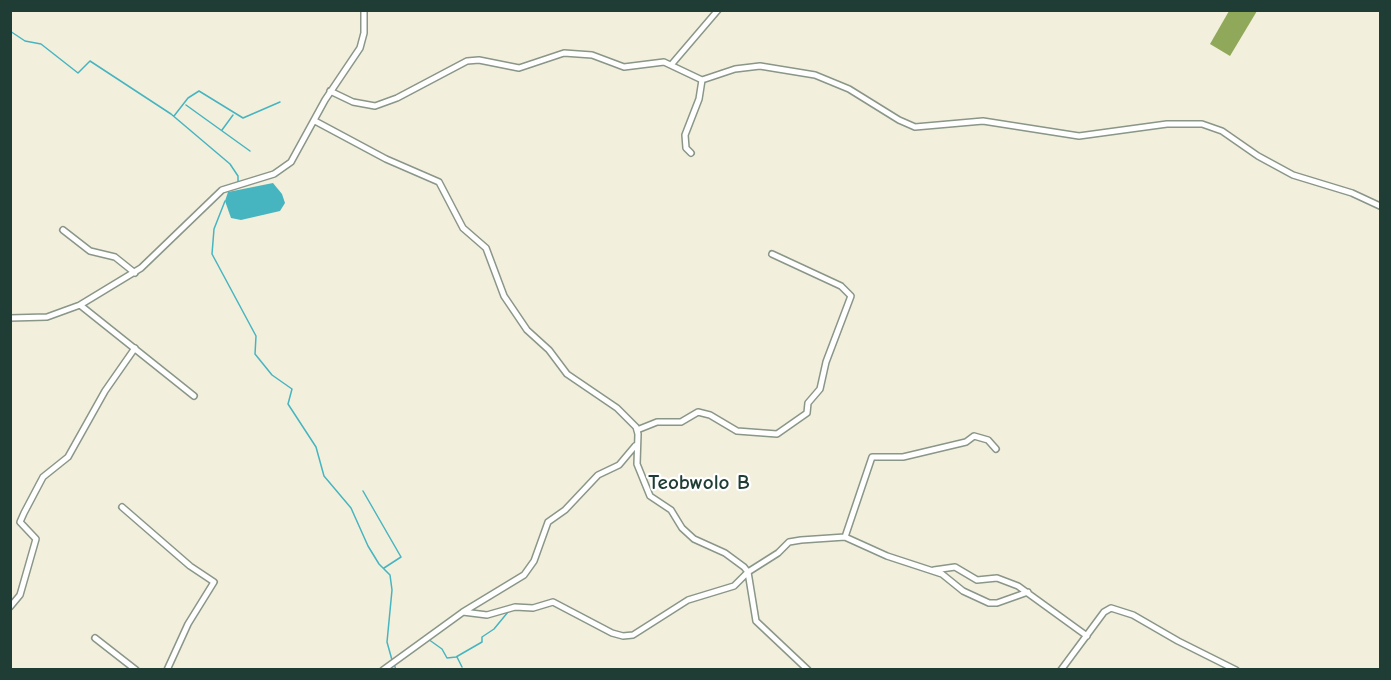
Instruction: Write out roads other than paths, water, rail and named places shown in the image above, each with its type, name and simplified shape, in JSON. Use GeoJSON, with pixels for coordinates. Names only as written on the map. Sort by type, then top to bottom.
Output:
{"type":"FeatureCollection","features":[{"type":"Feature","properties":{"kind":"street"},"geometry":{"type":"LineString","coordinates":[[10,318],[47,317],[80,305],[135,273],[222,190],[264,178],[283,169],[297,154],[330,92],[360,48],[364,33],[364,10]]}},
{"type":"Feature","properties":{"kind":"street"},"geometry":{"type":"LineString","coordinates":[[671,65],[718,10]]}},
{"type":"Feature","properties":{"kind":"street"},"geometry":{"type":"LineString","coordinates":[[330,92],[368,106],[383,105],[472,59],[519,68],[555,55],[570,53],[592,55],[624,67],[664,62],[702,80],[753,66],[815,75],[849,89],[899,120],[915,126],[983,121],[1079,136],[1167,124],[1202,124],[1222,131],[1258,156],[1293,174],[1352,193],[1380,206]]}},
{"type":"Feature","properties":{"kind":"street"},"geometry":{"type":"LineString","coordinates":[[691,153],[687,148],[685,135],[699,99],[702,80]]}},
{"type":"Feature","properties":{"kind":"street"},"geometry":{"type":"LineString","coordinates":[[315,121],[386,159],[439,182],[463,228],[486,248],[504,296],[527,330],[549,350],[567,374],[617,408],[637,430],[637,464],[650,496],[671,510],[682,528],[694,539],[731,556],[748,572],[756,621],[808,669]]}},
{"type":"Feature","properties":{"kind":"street"},"geometry":{"type":"LineString","coordinates":[[63,230],[90,251],[115,257],[135,273]]}},
{"type":"Feature","properties":{"kind":"street"},"geometry":{"type":"LineString","coordinates":[[637,430],[657,422],[681,422],[698,412],[710,415],[737,431],[777,434],[807,413],[808,403],[820,389],[829,356],[851,296],[841,286],[772,254]]}},
{"type":"Feature","properties":{"kind":"street"},"geometry":{"type":"LineString","coordinates":[[80,305],[194,396]]}},
{"type":"Feature","properties":{"kind":"street"},"geometry":{"type":"LineString","coordinates":[[10,607],[20,595],[36,539],[20,522],[24,513],[43,477],[68,457],[105,391],[135,348]]}},
{"type":"Feature","properties":{"kind":"street"},"geometry":{"type":"LineString","coordinates":[[845,537],[872,457],[903,457],[966,442],[974,436],[988,440],[996,449]]}},
{"type":"Feature","properties":{"kind":"street"},"geometry":{"type":"LineString","coordinates":[[382,669],[463,612],[524,575],[534,561],[548,522],[565,510],[598,475],[624,461],[638,441]]}},
{"type":"Feature","properties":{"kind":"street"},"geometry":{"type":"LineString","coordinates":[[122,507],[190,566],[214,582],[188,624],[167,669]]}},
{"type":"Feature","properties":{"kind":"street"},"geometry":{"type":"LineString","coordinates":[[463,612],[487,615],[515,608],[533,608],[553,602],[612,633],[629,636],[640,632],[688,600],[734,586],[748,572],[778,553],[789,542],[845,537],[887,556],[934,570],[963,591],[989,603],[997,603],[1028,592]]}},
{"type":"Feature","properties":{"kind":"street"},"geometry":{"type":"LineString","coordinates":[[934,570],[955,567],[977,580],[997,578],[1028,592],[1087,636]]}},
{"type":"Feature","properties":{"kind":"street"},"geometry":{"type":"LineString","coordinates":[[1061,669],[1104,612],[1114,609],[1133,615],[1178,641],[1236,669]]}},
{"type":"Feature","properties":{"kind":"street"},"geometry":{"type":"LineString","coordinates":[[95,638],[136,669]]}},
{"type":"Feature","properties":{"kind":"water"},"geometry":{"type":"Polygon","coordinates":[[[273,183],[282,194],[285,203],[280,211],[241,220],[231,218],[225,201],[228,192],[273,183]]]}},
{"type":"Feature","properties":{"kind":"waterway"},"geometry":{"type":"LineString","coordinates":[[10,31],[25,41],[41,44],[78,73],[90,61],[171,114],[230,164],[238,176],[238,183]]}},
{"type":"Feature","properties":{"kind":"waterway"},"geometry":{"type":"LineString","coordinates":[[174,116],[188,98],[199,91],[243,118],[280,102]]}},
{"type":"Feature","properties":{"kind":"waterway"},"geometry":{"type":"LineString","coordinates":[[186,105],[250,151]]}},
{"type":"Feature","properties":{"kind":"waterway"},"geometry":{"type":"LineString","coordinates":[[222,130],[233,115]]}},
{"type":"Feature","properties":{"kind":"waterway"},"geometry":{"type":"LineString","coordinates":[[225,201],[214,229],[212,254],[256,336],[255,354],[272,375],[292,389],[288,404],[316,447],[324,476],[351,508],[368,546],[379,564],[390,575],[392,590],[387,642],[392,660]]}},
{"type":"Feature","properties":{"kind":"waterway"},"geometry":{"type":"LineString","coordinates":[[363,491],[401,557],[384,568]]}},
{"type":"Feature","properties":{"kind":"waterway"},"geometry":{"type":"LineString","coordinates":[[428,639],[442,649],[447,658],[456,657],[482,642],[482,637],[494,629],[508,612]]}},
{"type":"Feature","properties":{"kind":"waterway"},"geometry":{"type":"LineString","coordinates":[[457,657],[462,667]]}},
{"type":"Feature","properties":{"kind":"waterway"},"geometry":{"type":"LineString","coordinates":[[394,664],[396,670]]}},
{"type":"Feature","properties":{"kind":"district","name":"Teobwolo B"},"geometry":{"type":"Point","coordinates":[699,483]}}]}
